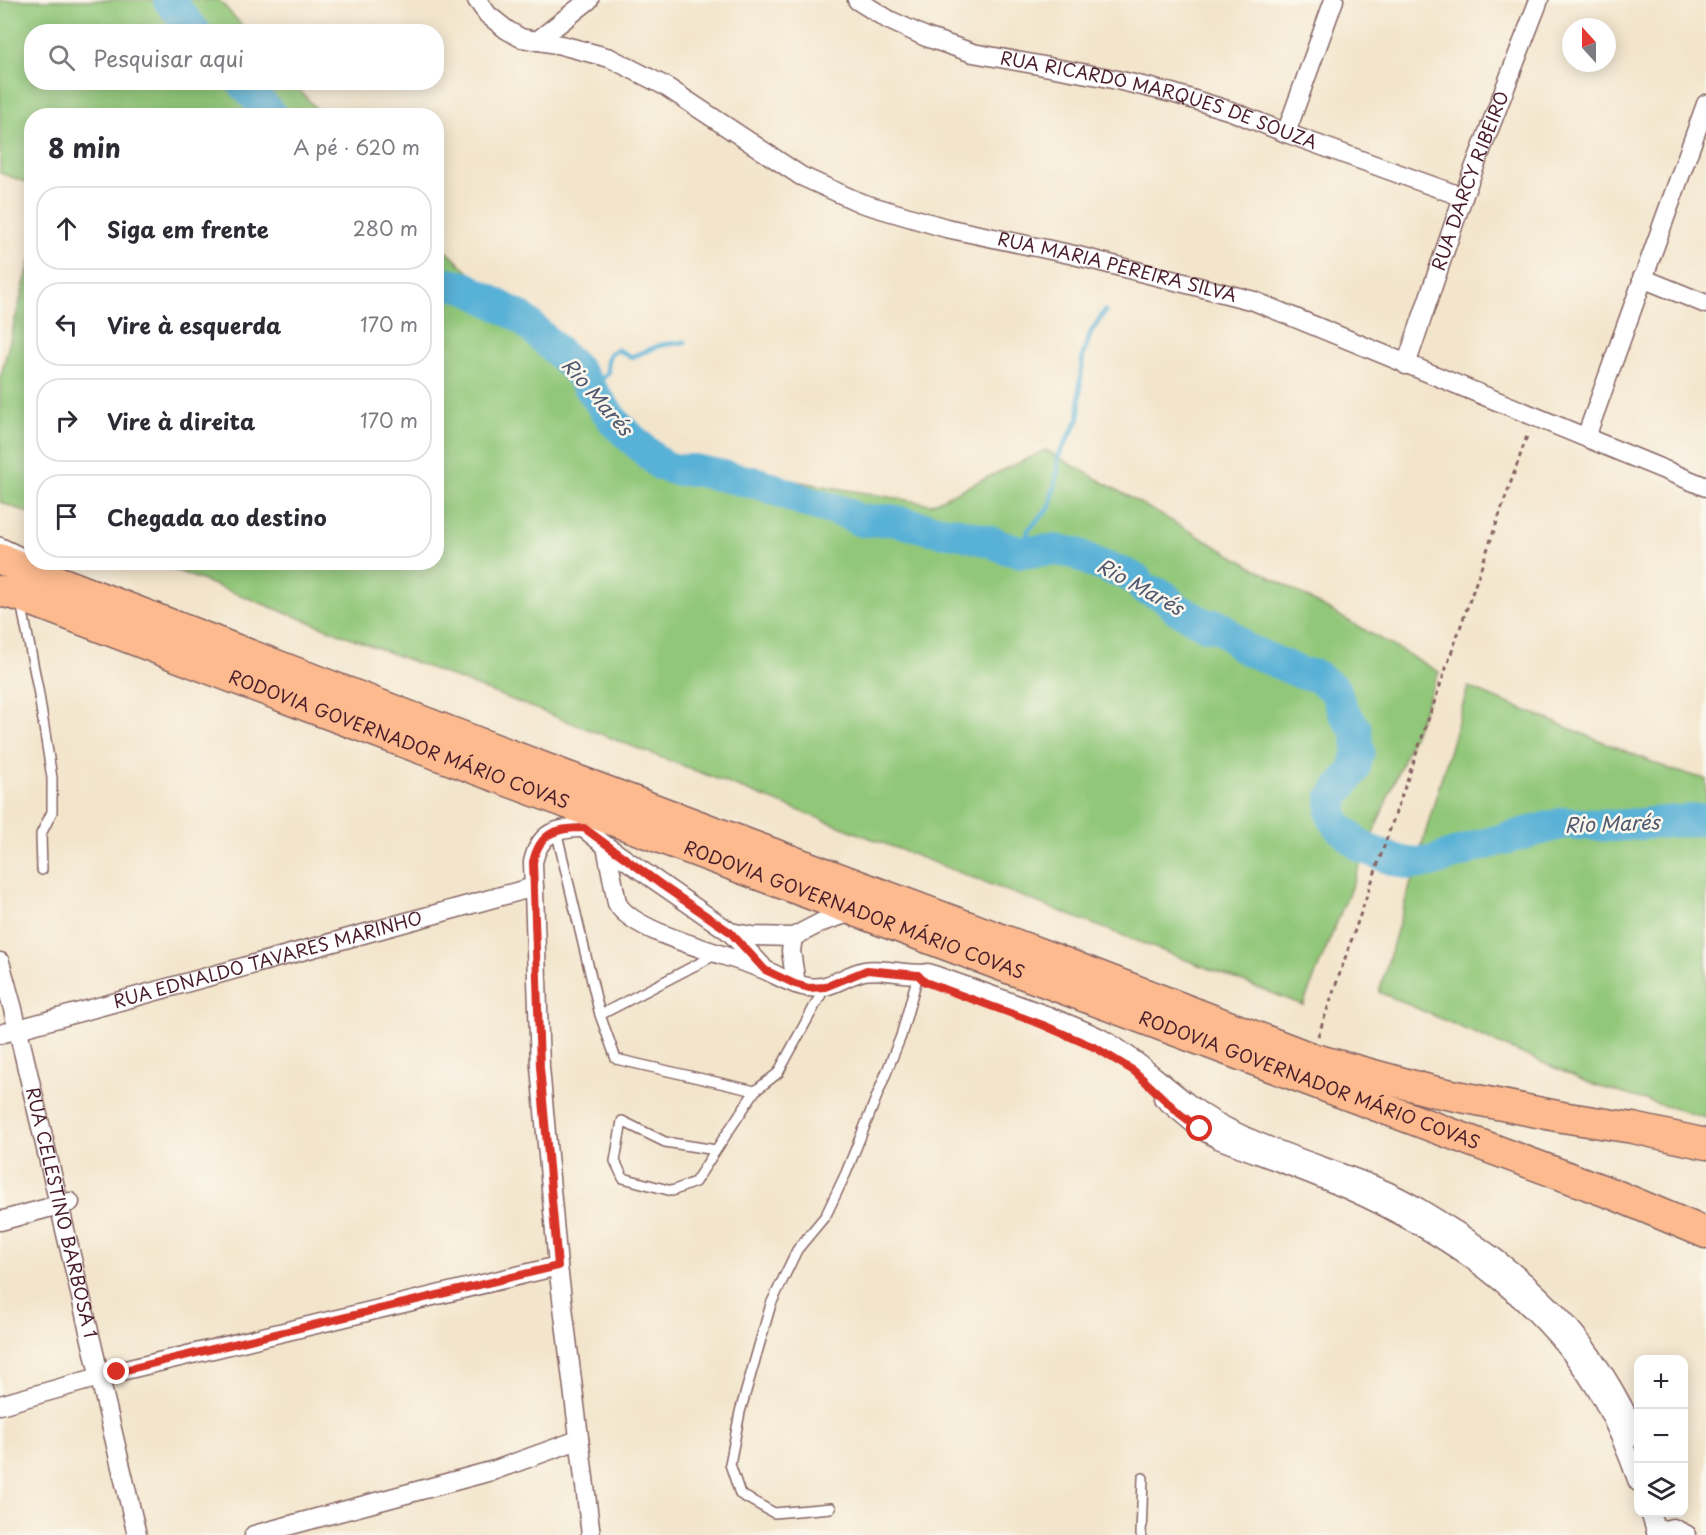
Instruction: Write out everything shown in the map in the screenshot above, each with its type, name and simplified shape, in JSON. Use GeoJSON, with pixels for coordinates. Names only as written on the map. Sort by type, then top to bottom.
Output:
{"type":"FeatureCollection","features":[{"type":"Feature","properties":{"kind":"highway","name":"RODOVIA GOVERNADOR MÁRIO COVAS"},"geometry":{"type":"LineString","coordinates":[[0,559],[24,568]]}},
{"type":"Feature","properties":{"kind":"highway","name":"RODOVIA GOVERNADOR MÁRIO COVAS"},"geometry":{"type":"LineString","coordinates":[[29,570],[1311,1058],[1432,1091],[1562,1117],[1633,1128],[1706,1144]]}},
{"type":"Feature","properties":{"kind":"highway","name":"RODOVIA GOVERNADOR MÁRIO COVAS"},"geometry":{"type":"LineString","coordinates":[[10,593],[1618,1196],[1706,1233]]}},
{"type":"Feature","properties":{"kind":"street","name":"RUA MARIA PEREIRA SILVA"},"geometry":{"type":"LineString","coordinates":[[477,0],[488,15],[521,38],[561,45],[610,58],[665,86],[801,176],[861,204],[946,228],[1074,255],[1254,301],[1706,487]]}},
{"type":"Feature","properties":{"kind":"street"},"geometry":{"type":"LineString","coordinates":[[537,41],[589,0]]}},
{"type":"Feature","properties":{"kind":"street","name":"RUA RICARDO MARQUES DE SOUZA"},"geometry":{"type":"LineString","coordinates":[[857,0],[889,20],[926,37],[973,53],[1104,77],[1172,93],[1231,111],[1463,197]]}},
{"type":"Feature","properties":{"kind":"street"},"geometry":{"type":"LineString","coordinates":[[1286,133],[1334,0]]}},
{"type":"Feature","properties":{"kind":"street","name":"RUA DARCY RIBEIRO"},"geometry":{"type":"LineString","coordinates":[[1406,365],[1463,197],[1539,0]]}},
{"type":"Feature","properties":{"kind":"street"},"geometry":{"type":"LineString","coordinates":[[1586,437],[1706,105]]}},
{"type":"Feature","properties":{"kind":"street"},"geometry":{"type":"LineString","coordinates":[[1642,278],[1706,304]]}},
{"type":"Feature","properties":{"kind":"street"},"geometry":{"type":"LineString","coordinates":[[538,792],[606,846],[730,932],[765,970]]}},
{"type":"Feature","properties":{"kind":"street"},"geometry":{"type":"LineString","coordinates":[[584,828],[556,830],[546,836],[536,851],[533,862],[540,1067],[558,1266],[591,1535]]}},
{"type":"Feature","properties":{"kind":"street"},"geometry":{"type":"LineString","coordinates":[[606,846],[621,910],[628,917],[649,928],[809,988],[825,987],[867,970],[918,975],[928,973],[1009,1002],[1106,1041],[1135,1061],[1197,1111],[1222,1125],[1383,1189],[1426,1211],[1517,1273],[1575,1332],[1604,1370],[1634,1430]]}},
{"type":"Feature","properties":{"kind":"street","name":"RUA EDNALDO TAVARES MARINHO"},"geometry":{"type":"LineString","coordinates":[[9,1032],[534,887]]}},
{"type":"Feature","properties":{"kind":"street"},"geometry":{"type":"LineString","coordinates":[[730,932],[752,936],[793,937],[822,922],[855,911]]}},
{"type":"Feature","properties":{"kind":"street"},"geometry":{"type":"LineString","coordinates":[[793,937],[791,951],[795,984]]}},
{"type":"Feature","properties":{"kind":"street","name":"RUA CELESTINO BARBOSA 1"},"geometry":{"type":"LineString","coordinates":[[0,962],[9,1032],[65,1203],[99,1377],[136,1535]]}},
{"type":"Feature","properties":{"kind":"street"},"geometry":{"type":"LineString","coordinates":[[918,975],[925,982],[1043,1025],[1096,1048],[1134,1071],[1180,1114],[1218,1139],[1364,1197],[1419,1225],[1464,1252],[1527,1305],[1572,1355],[1602,1400],[1634,1473]]}},
{"type":"Feature","properties":{"kind":"street"},"geometry":{"type":"LineString","coordinates":[[0,1221],[65,1203]]}},
{"type":"Feature","properties":{"kind":"street"},"geometry":{"type":"LineString","coordinates":[[0,1405],[99,1377],[558,1266]]}},
{"type":"Feature","properties":{"kind":"street"},"geometry":{"type":"LineString","coordinates":[[254,1535],[495,1470],[578,1440]]}},
{"type":"Feature","properties":{"kind":"street"},"geometry":{"type":"LineString","coordinates":[[1655,1517],[1669,1530]]}},
{"type":"Feature","properties":{"kind":"lane"},"geometry":{"type":"LineString","coordinates":[[0,542],[24,553]]}},
{"type":"Feature","properties":{"kind":"lane"},"geometry":{"type":"LineString","coordinates":[[60,572],[134,610]]}},
{"type":"Feature","properties":{"kind":"lane"},"geometry":{"type":"LineString","coordinates":[[10,593],[52,778],[52,812],[41,834],[42,870]]}},
{"type":"Feature","properties":{"kind":"lane"},"geometry":{"type":"LineString","coordinates":[[556,830],[600,1015],[616,1059],[755,1091]]}},
{"type":"Feature","properties":{"kind":"lane"},"geometry":{"type":"LineString","coordinates":[[600,1015],[718,953]]}},
{"type":"Feature","properties":{"kind":"lane"},"geometry":{"type":"LineString","coordinates":[[831,1508],[774,1513],[740,1494],[730,1464],[740,1412],[771,1304],[797,1250],[826,1215],[846,1173],[901,1036],[918,975]]}},
{"type":"Feature","properties":{"kind":"lane"},"geometry":{"type":"LineString","coordinates":[[716,1150],[665,1142],[622,1121],[615,1161],[623,1178],[672,1191],[695,1182],[755,1091],[778,1073],[825,987]]}},
{"type":"Feature","properties":{"kind":"lane"},"geometry":{"type":"LineString","coordinates":[[1142,1535],[1143,1478]]}},
{"type":"Feature","properties":{"kind":"path"},"geometry":{"type":"LineString","coordinates":[[1311,1058],[1534,415]]}},
{"type":"Feature","properties":{"kind":"green space"},"geometry":{"type":"Polygon","coordinates":[[[0,0],[219,0],[241,24],[24,24],[24,90],[299,90],[316,108],[24,108],[24,182],[0,173],[0,0]]]}},
{"type":"Feature","properties":{"kind":"green space"},"geometry":{"type":"Polygon","coordinates":[[[444,249],[668,460],[931,504],[1046,450],[1439,672],[1303,1005],[175,570],[444,570],[444,249]]]}},
{"type":"Feature","properties":{"kind":"green space"},"geometry":{"type":"Polygon","coordinates":[[[24,285],[24,511],[0,502],[0,379],[24,285]]]}},
{"type":"Feature","properties":{"kind":"green space"},"geometry":{"type":"Polygon","coordinates":[[[1468,687],[1672,770],[1706,779],[1706,1118],[1594,1085],[1379,992],[1468,687]]]}},
{"type":"Feature","properties":{"kind":"waterway","name":"Rio Marés"},"geometry":{"type":"LineString","coordinates":[[169,0],[188,24]]}},
{"type":"Feature","properties":{"kind":"waterway","name":"Rio Marés"},"geometry":{"type":"LineString","coordinates":[[249,90],[265,108]]}},
{"type":"Feature","properties":{"kind":"waterway","name":"Rio Marés"},"geometry":{"type":"LineString","coordinates":[[444,283],[465,287],[522,318],[576,369],[617,425],[661,465],[677,470],[694,470],[761,484],[810,503],[843,512],[861,521],[891,520],[958,533],[1022,552],[1054,550],[1075,553],[1128,575],[1138,581],[1143,588],[1164,596],[1176,608],[1208,626],[1216,625],[1222,628],[1244,648],[1301,673],[1316,676],[1335,690],[1343,712],[1356,729],[1359,751],[1354,770],[1332,799],[1332,816],[1339,827],[1362,847],[1410,864],[1431,862],[1478,846],[1564,823],[1613,826],[1706,819]]}},
{"type":"Feature","properties":{"kind":"waterway"},"geometry":{"type":"LineString","coordinates":[[1030,551],[1028,530],[1049,508],[1057,477],[1058,457],[1079,418],[1083,355],[1091,332],[1105,311]]}},
{"type":"Feature","properties":{"kind":"waterway"},"geometry":{"type":"LineString","coordinates":[[591,389],[608,373],[607,363],[610,353],[618,350],[631,357],[661,345],[685,342]]}},
{"type":"Feature","properties":{"kind":"route"},"geometry":{"type":"LineString","coordinates":[[117,1372],[558,1266],[540,1067],[533,862],[540,843],[556,830],[584,828],[606,846],[730,932],[765,970],[795,984],[809,988],[825,987],[867,970],[918,975],[925,982],[1043,1025],[1115,1058],[1134,1071],[1180,1114],[1200,1129]]}}]}
